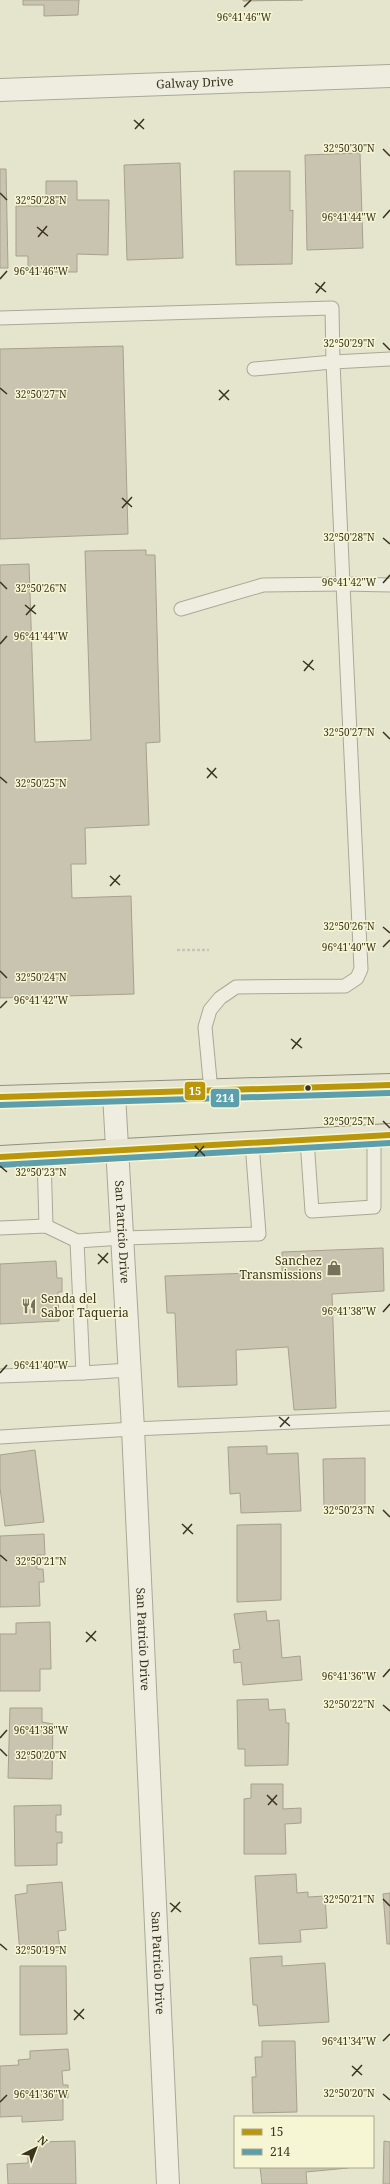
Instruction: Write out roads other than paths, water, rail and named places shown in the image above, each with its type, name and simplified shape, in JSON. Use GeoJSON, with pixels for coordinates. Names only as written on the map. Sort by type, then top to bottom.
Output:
{"type":"FeatureCollection","features":[{"type":"Feature","properties":{"kind":"main road"},"geometry":{"type":"LineString","coordinates":[[0,1097],[390,1085]]}},
{"type":"Feature","properties":{"kind":"main road"},"geometry":{"type":"LineString","coordinates":[[0,1157],[118,1152],[382,1135]]}},
{"type":"Feature","properties":{"kind":"street","name":"Galway Drive"},"geometry":{"type":"LineString","coordinates":[[0,90],[390,76]]}},
{"type":"Feature","properties":{"kind":"street","name":"San Patricio Drive"},"geometry":{"type":"LineString","coordinates":[[114,1094],[133,1429],[168,2184]]}},
{"type":"Feature","properties":{"kind":"lane"},"geometry":{"type":"LineString","coordinates":[[0,318],[332,308],[333,362],[361,969],[357,978],[345,986],[236,987],[220,998],[210,1010],[204,1027],[210,1091]]}},
{"type":"Feature","properties":{"kind":"lane"},"geometry":{"type":"LineString","coordinates":[[254,369],[390,359]]}},
{"type":"Feature","properties":{"kind":"lane"},"geometry":{"type":"LineString","coordinates":[[181,609],[263,585],[390,585]]}},
{"type":"Feature","properties":{"kind":"lane"},"geometry":{"type":"LineString","coordinates":[[307,1140],[312,1211],[374,1207],[382,1135]]}},
{"type":"Feature","properties":{"kind":"lane"},"geometry":{"type":"LineString","coordinates":[[0,1228],[46,1226],[77,1241],[123,1238],[259,1234],[252,1143]]}},
{"type":"Feature","properties":{"kind":"lane"},"geometry":{"type":"LineString","coordinates":[[44,1155],[46,1226]]}},
{"type":"Feature","properties":{"kind":"lane"},"geometry":{"type":"LineString","coordinates":[[77,1241],[83,1373]]}},
{"type":"Feature","properties":{"kind":"lane"},"geometry":{"type":"LineString","coordinates":[[0,1376],[129,1370]]}},
{"type":"Feature","properties":{"kind":"lane"},"geometry":{"type":"LineString","coordinates":[[0,1437],[133,1429],[390,1418]]}},
{"type":"Feature","properties":{"kind":"place","name":"Sanchez Transmissions"},"geometry":{"type":"Point","coordinates":[334,1268]}},
{"type":"Feature","properties":{"kind":"place","name":"Senda del Sabor Taqueria"},"geometry":{"type":"Point","coordinates":[29,1306]}}]}
